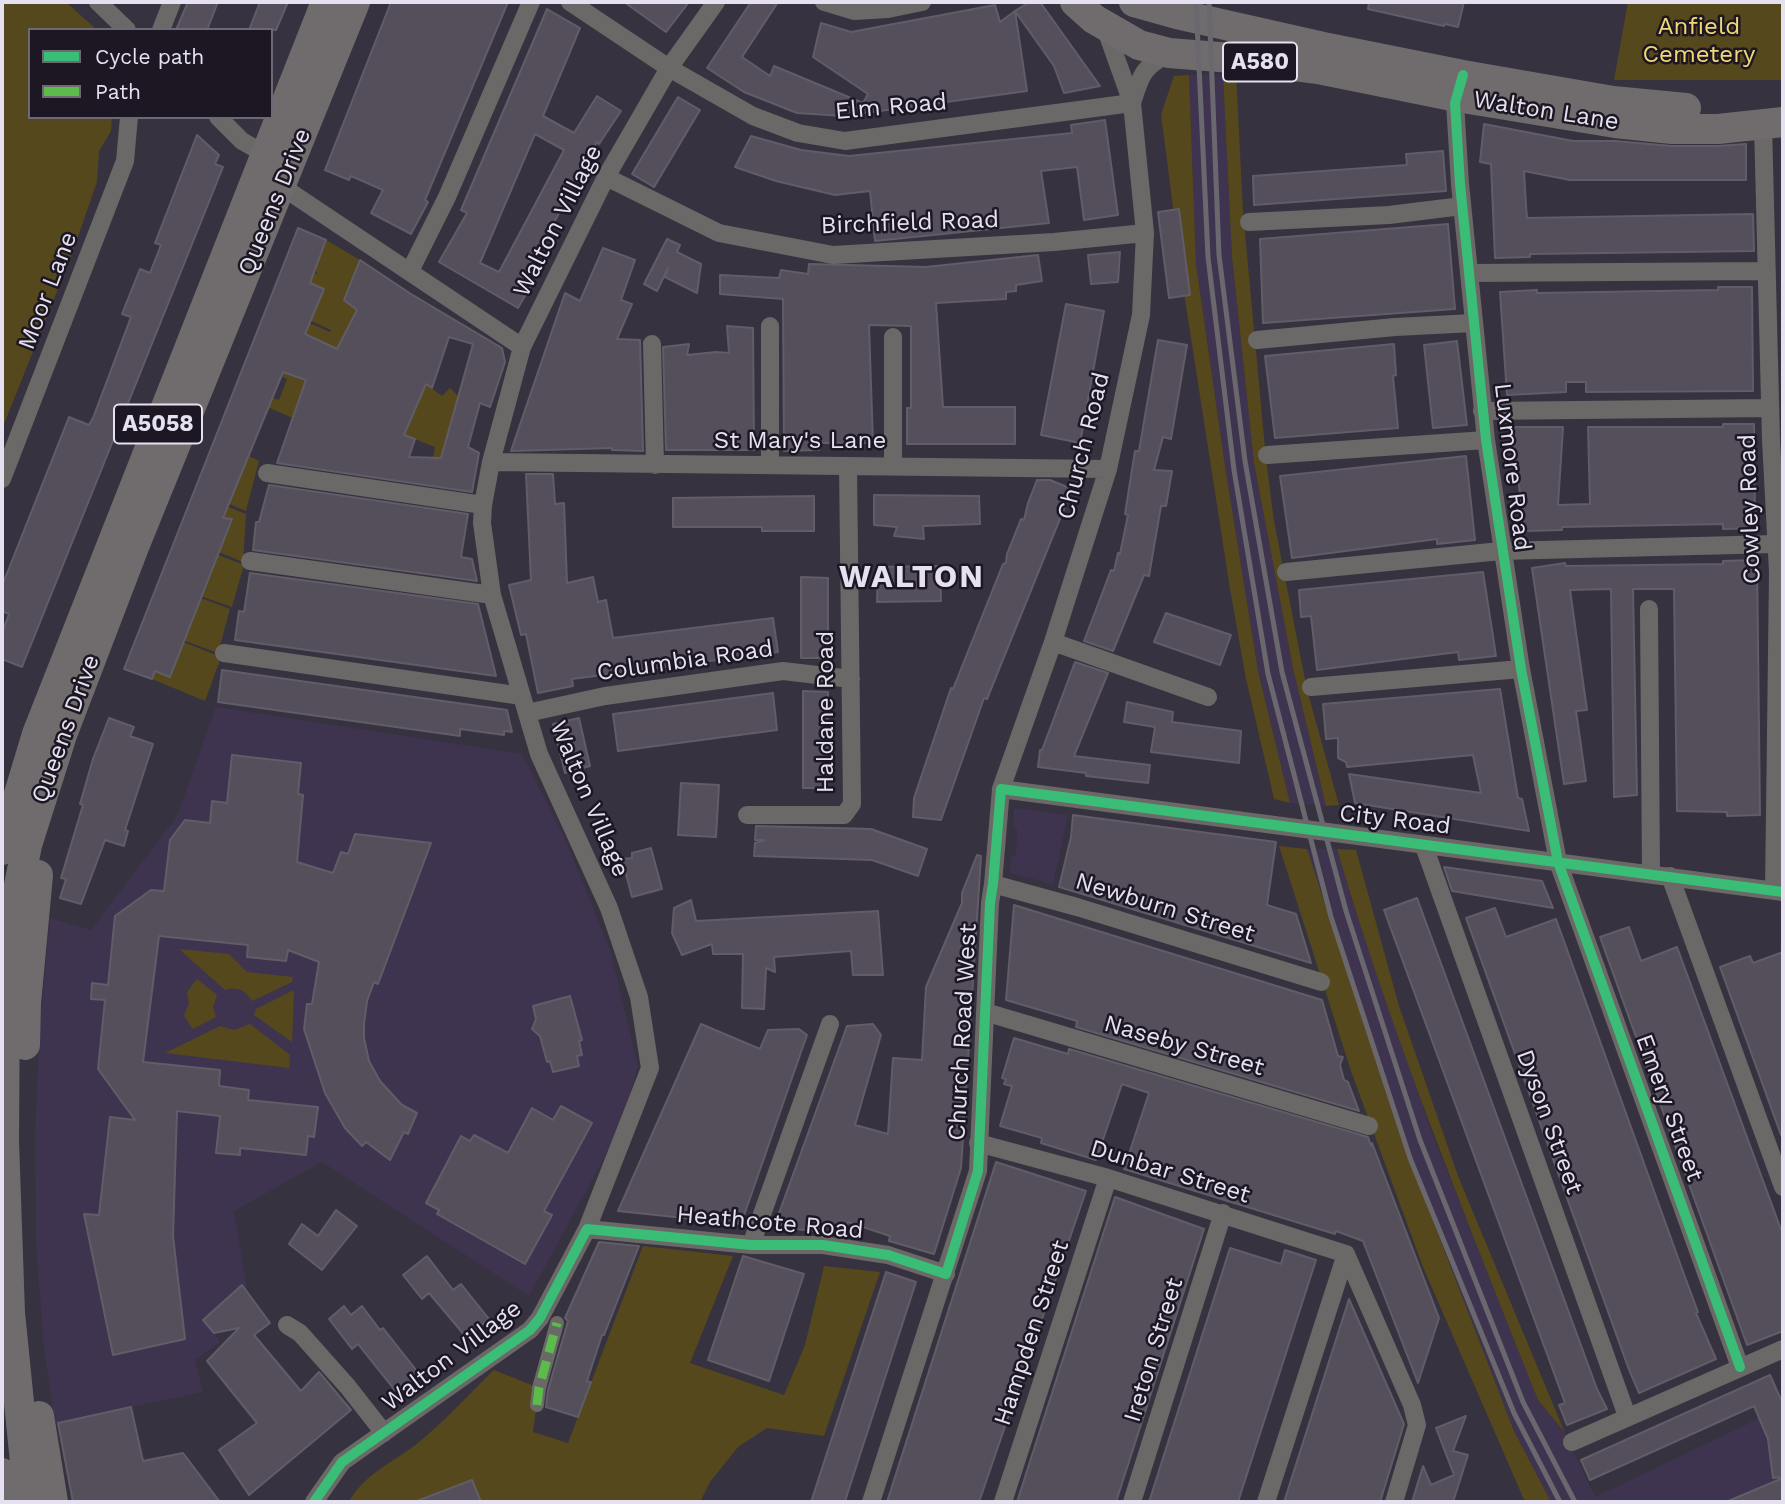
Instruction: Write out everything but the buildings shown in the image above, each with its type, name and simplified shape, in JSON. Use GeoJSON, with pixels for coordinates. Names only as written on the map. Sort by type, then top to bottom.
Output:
{"type":"FeatureCollection","features":[{"type":"Feature","properties":{"kind":"highway","name":"Queens Drive"},"geometry":{"type":"LineString","coordinates":[[2,850],[37,734],[326,2]]}},
{"type":"Feature","properties":{"kind":"highway","name":"Queens Drive"},"geometry":{"type":"LineString","coordinates":[[32,1502],[23,1450],[10,1312],[4,1141],[5,988],[12,921],[27,845],[48,774],[134,547],[355,2]]}},
{"type":"Feature","properties":{"kind":"highway","name":"Walton Lane"},"geometry":{"type":"LineString","coordinates":[[1074,2],[1105,27],[1139,46],[1169,53],[1668,108],[1720,110],[1777,117]]}},
{"type":"Feature","properties":{"kind":"highway","name":"Walton Lane"},"geometry":{"type":"LineString","coordinates":[[1134,2],[1323,47],[1460,86]]}},
{"type":"Feature","properties":{"kind":"highway"},"geometry":{"type":"LineString","coordinates":[[48,774],[26,1003],[23,1156],[24,1261],[29,1353],[53,1502]]}},
{"type":"Feature","properties":{"kind":"highway"},"geometry":{"type":"LineString","coordinates":[[2,1473],[6,1502]]}},
{"type":"Feature","properties":{"kind":"street"},"geometry":{"type":"LineString","coordinates":[[97,2],[125,28]]}},
{"type":"Feature","properties":{"kind":"street"},"geometry":{"type":"LineString","coordinates":[[162,28],[172,2]]}},
{"type":"Feature","properties":{"kind":"street"},"geometry":{"type":"LineString","coordinates":[[410,271],[447,197],[531,2]]}},
{"type":"Feature","properties":{"kind":"street","name":"Elm Road"},"geometry":{"type":"LineString","coordinates":[[570,2],[670,68],[753,116],[798,134],[845,141],[1132,103]]}},
{"type":"Feature","properties":{"kind":"street","name":"Walton Village"},"geometry":{"type":"LineString","coordinates":[[314,1502],[342,1462],[530,1330],[540,1318],[587,1229],[650,1068],[639,997],[609,908],[539,754],[492,595],[482,523],[483,505],[491,462],[522,347],[606,177],[670,68],[716,2]]}},
{"type":"Feature","properties":{"kind":"street"},"geometry":{"type":"LineString","coordinates":[[824,2],[854,11],[888,9],[922,2]]}},
{"type":"Feature","properties":{"kind":"street","name":"Church Road"},"geometry":{"type":"LineString","coordinates":[[1001,789],[1053,642],[1108,469],[1141,315],[1145,233],[1132,103],[1105,27]]}},
{"type":"Feature","properties":{"kind":"street","name":"Church Road"},"geometry":{"type":"LineString","coordinates":[[1132,103],[1140,79],[1149,64],[1169,53]]}},
{"type":"Feature","properties":{"kind":"street","name":"Luxmore Road"},"geometry":{"type":"LineString","coordinates":[[1460,86],[1455,103],[1482,411],[1501,551],[1558,862]]}},
{"type":"Feature","properties":{"kind":"street","name":"Cowley Road"},"geometry":{"type":"LineString","coordinates":[[1777,117],[1766,271],[1770,408],[1778,508],[1775,544],[1778,605],[1779,892]]}},
{"type":"Feature","properties":{"kind":"street","name":"Moor Lane"},"geometry":{"type":"LineString","coordinates":[[2,479],[125,161],[129,119]]}},
{"type":"Feature","properties":{"kind":"street"},"geometry":{"type":"LineString","coordinates":[[220,119],[243,141],[265,154]]}},
{"type":"Feature","properties":{"kind":"street","name":"Birchfield Road"},"geometry":{"type":"LineString","coordinates":[[606,177],[719,233],[833,255],[1054,242],[1145,233]]}},
{"type":"Feature","properties":{"kind":"street"},"geometry":{"type":"LineString","coordinates":[[281,186],[522,347]]}},
{"type":"Feature","properties":{"kind":"street"},"geometry":{"type":"LineString","coordinates":[[1250,222],[1389,215],[1462,206]]}},
{"type":"Feature","properties":{"kind":"street"},"geometry":{"type":"LineString","coordinates":[[1470,273],[1766,271]]}},
{"type":"Feature","properties":{"kind":"street"},"geometry":{"type":"LineString","coordinates":[[1257,340],[1395,327],[1474,323]]}},
{"type":"Feature","properties":{"kind":"street"},"geometry":{"type":"LineString","coordinates":[[770,326],[770,466]]}},
{"type":"Feature","properties":{"kind":"street"},"geometry":{"type":"LineString","coordinates":[[893,337],[893,466]]}},
{"type":"Feature","properties":{"kind":"street"},"geometry":{"type":"LineString","coordinates":[[653,344],[655,465]]}},
{"type":"Feature","properties":{"kind":"street"},"geometry":{"type":"LineString","coordinates":[[1482,411],[1770,408]]}},
{"type":"Feature","properties":{"kind":"street"},"geometry":{"type":"LineString","coordinates":[[1267,455],[1486,440]]}},
{"type":"Feature","properties":{"kind":"street","name":"St Mary's Lane"},"geometry":{"type":"LineString","coordinates":[[491,462],[1108,469]]}},
{"type":"Feature","properties":{"kind":"street","name":"Haldane Road"},"geometry":{"type":"LineString","coordinates":[[747,815],[844,816],[852,804],[848,466]]}},
{"type":"Feature","properties":{"kind":"street"},"geometry":{"type":"LineString","coordinates":[[267,473],[483,505]]}},
{"type":"Feature","properties":{"kind":"street"},"geometry":{"type":"LineString","coordinates":[[1286,572],[1501,551],[1775,544]]}},
{"type":"Feature","properties":{"kind":"street"},"geometry":{"type":"LineString","coordinates":[[250,561],[492,595]]}},
{"type":"Feature","properties":{"kind":"street"},"geometry":{"type":"LineString","coordinates":[[1649,609],[1651,873]]}},
{"type":"Feature","properties":{"kind":"street"},"geometry":{"type":"LineString","coordinates":[[1053,642],[1208,697]]}},
{"type":"Feature","properties":{"kind":"street"},"geometry":{"type":"LineString","coordinates":[[224,653],[522,696]]}},
{"type":"Feature","properties":{"kind":"street"},"geometry":{"type":"LineString","coordinates":[[1311,687],[1521,669]]}},
{"type":"Feature","properties":{"kind":"street","name":"Columbia Road"},"geometry":{"type":"LineString","coordinates":[[527,713],[597,697],[783,671],[851,679]]}},
{"type":"Feature","properties":{"kind":"street","name":"City Road"},"geometry":{"type":"LineString","coordinates":[[1001,789],[1779,892]]}},
{"type":"Feature","properties":{"kind":"street","name":"Church Road West"},"geometry":{"type":"LineString","coordinates":[[871,1502],[978,1171],[990,903],[1001,789]]}},
{"type":"Feature","properties":{"kind":"street","name":"Dyson Street"},"geometry":{"type":"LineString","coordinates":[[1424,846],[1627,1416]]}},
{"type":"Feature","properties":{"kind":"street","name":"Emery Street"},"geometry":{"type":"LineString","coordinates":[[1558,862],[1740,1367]]}},
{"type":"Feature","properties":{"kind":"street"},"geometry":{"type":"LineString","coordinates":[[1670,876],[1783,1187]]}},
{"type":"Feature","properties":{"kind":"street","name":"Newburn Street"},"geometry":{"type":"LineString","coordinates":[[993,884],[1321,982]]}},
{"type":"Feature","properties":{"kind":"street","name":"Naseby Street"},"geometry":{"type":"LineString","coordinates":[[985,1012],[1369,1126]]}},
{"type":"Feature","properties":{"kind":"street"},"geometry":{"type":"LineString","coordinates":[[751,1245],[830,1024]]}},
{"type":"Feature","properties":{"kind":"street","name":"Dunbar Street"},"geometry":{"type":"LineString","coordinates":[[978,1143],[1108,1178],[1346,1254]]}},
{"type":"Feature","properties":{"kind":"street","name":"Hampden Street"},"geometry":{"type":"LineString","coordinates":[[1003,1502],[1108,1178]]}},
{"type":"Feature","properties":{"kind":"street","name":"Ireton Street"},"geometry":{"type":"LineString","coordinates":[[1132,1502],[1223,1213]]}},
{"type":"Feature","properties":{"kind":"street","name":"Heathcote Road"},"geometry":{"type":"LineString","coordinates":[[587,1229],[751,1245],[823,1245],[888,1255],[946,1273]]}},
{"type":"Feature","properties":{"kind":"street"},"geometry":{"type":"LineString","coordinates":[[1266,1502],[1346,1254]]}},
{"type":"Feature","properties":{"kind":"street"},"geometry":{"type":"LineString","coordinates":[[1346,1254],[1412,1405],[1417,1425],[1394,1502]]}},
{"type":"Feature","properties":{"kind":"street"},"geometry":{"type":"LineString","coordinates":[[537,1405],[557,1323]]}},
{"type":"Feature","properties":{"kind":"street"},"geometry":{"type":"LineString","coordinates":[[287,1325],[300,1333],[384,1433]]}},
{"type":"Feature","properties":{"kind":"street"},"geometry":{"type":"LineString","coordinates":[[1572,1441],[1783,1349]]}},
{"type":"Feature","properties":{"kind":"shaded area"},"geometry":{"type":"Polygon","coordinates":[[[1189,75],[1223,75],[1232,257],[1254,463],[1293,668],[1326,806],[1290,803],[1258,671],[1196,264],[1189,75]]]}},
{"type":"Feature","properties":{"kind":"shaded area"},"geometry":{"type":"Polygon","coordinates":[[[216,707],[522,754],[564,837],[611,953],[638,1067],[617,1134],[529,1296],[322,1162],[234,1211],[247,1289],[207,1322],[220,1342],[195,1360],[203,1392],[55,1423],[44,1348],[36,1243],[35,1134],[40,1026],[50,918],[91,930],[177,816],[216,707]]]}},
{"type":"Feature","properties":{"kind":"shaded area"},"geometry":{"type":"Polygon","coordinates":[[[1014,808],[1068,815],[1053,884],[1010,873],[1011,856],[1016,856],[1017,829],[1013,828],[1014,808]]]}},
{"type":"Feature","properties":{"kind":"shaded area"},"geometry":{"type":"Polygon","coordinates":[[[1307,849],[1337,849],[1353,904],[1432,1133],[1538,1400],[1565,1433],[1595,1497],[1783,1407],[1783,1502],[1551,1502],[1514,1431],[1406,1151],[1307,849]]]}},
{"type":"Feature","properties":{"kind":"green space"},"geometry":{"type":"Polygon","coordinates":[[[2,2],[66,2],[95,28],[28,28],[28,119],[112,119],[111,131],[99,151],[97,182],[72,254],[2,429],[2,2]]]}},
{"type":"Feature","properties":{"kind":"green space","name":"Anfield Cemetery"},"geometry":{"type":"Polygon","coordinates":[[[1628,2],[1783,2],[1783,80],[1614,80],[1628,2]]]}},
{"type":"Feature","properties":{"kind":"green space"},"geometry":{"type":"Polygon","coordinates":[[[1236,73],[1243,212],[1274,521],[1307,690],[1339,805],[1326,806],[1293,668],[1254,463],[1232,257],[1223,75],[1236,73]]]}},
{"type":"Feature","properties":{"kind":"green space"},"geometry":{"type":"Polygon","coordinates":[[[1189,75],[1196,264],[1258,671],[1290,803],[1274,799],[1246,679],[1184,293],[1161,114],[1174,76],[1189,75]]]}},
{"type":"Feature","properties":{"kind":"green space"},"geometry":{"type":"Polygon","coordinates":[[[326,240],[360,260],[344,300],[382,330],[337,349],[326,344],[313,375],[306,334],[291,328],[295,317],[330,332],[331,330],[300,316],[313,272],[318,274],[315,270],[326,240]]]}},
{"type":"Feature","properties":{"kind":"green space"},"geometry":{"type":"Polygon","coordinates":[[[277,362],[313,377],[295,419],[263,405],[267,396],[279,400],[287,379],[273,372],[277,362]]]}},
{"type":"Feature","properties":{"kind":"green space"},"geometry":{"type":"Polygon","coordinates":[[[426,384],[442,396],[450,388],[458,396],[446,440],[468,447],[465,465],[433,459],[435,447],[404,435],[426,384]]]}},
{"type":"Feature","properties":{"kind":"green space"},"geometry":{"type":"Polygon","coordinates":[[[239,451],[259,461],[246,511],[220,500],[232,470],[242,473],[246,462],[239,451]]]}},
{"type":"Feature","properties":{"kind":"green space"},"geometry":{"type":"Polygon","coordinates":[[[221,504],[246,514],[243,562],[204,546],[208,537],[223,543],[232,521],[217,514],[221,504]]]}},
{"type":"Feature","properties":{"kind":"green space"},"geometry":{"type":"Polygon","coordinates":[[[203,549],[244,565],[232,607],[186,591],[205,588],[214,566],[203,549]]]}},
{"type":"Feature","properties":{"kind":"green space"},"geometry":{"type":"Polygon","coordinates":[[[185,592],[230,609],[218,653],[169,635],[185,592]]]}},
{"type":"Feature","properties":{"kind":"green space"},"geometry":{"type":"Polygon","coordinates":[[[168,636],[221,657],[205,701],[152,679],[168,636]]]}},
{"type":"Feature","properties":{"kind":"green space"},"geometry":{"type":"Polygon","coordinates":[[[1279,846],[1307,849],[1406,1151],[1514,1431],[1551,1502],[1525,1502],[1423,1267],[1351,1071],[1279,846]]]}},
{"type":"Feature","properties":{"kind":"green space"},"geometry":{"type":"Polygon","coordinates":[[[1337,849],[1356,850],[1399,1006],[1458,1176],[1565,1433],[1538,1400],[1457,1195],[1381,989],[1337,849]]]}},
{"type":"Feature","properties":{"kind":"green space"},"geometry":{"type":"Polygon","coordinates":[[[179,949],[229,954],[247,972],[293,977],[292,982],[252,1001],[240,990],[225,990],[179,949]]]}},
{"type":"Feature","properties":{"kind":"green space"},"geometry":{"type":"Polygon","coordinates":[[[197,979],[217,995],[213,1007],[216,1017],[193,1029],[184,1016],[189,1003],[187,992],[197,979]]]}},
{"type":"Feature","properties":{"kind":"green space"},"geometry":{"type":"Polygon","coordinates":[[[294,990],[292,1042],[254,1015],[256,1009],[294,990]]]}},
{"type":"Feature","properties":{"kind":"green space"},"geometry":{"type":"Polygon","coordinates":[[[250,1024],[290,1055],[289,1068],[165,1053],[220,1026],[234,1030],[250,1024]]]}},
{"type":"Feature","properties":{"kind":"green space"},"geometry":{"type":"Polygon","coordinates":[[[643,1246],[733,1256],[690,1363],[784,1395],[805,1345],[824,1266],[880,1272],[824,1436],[767,1428],[738,1447],[710,1482],[700,1502],[349,1502],[363,1483],[429,1434],[494,1370],[539,1388],[533,1432],[568,1443],[643,1246]]]}},
{"type":"Feature","properties":{"kind":"railway"},"geometry":{"type":"LineString","coordinates":[[1196,2],[1208,257],[1234,470],[1268,674],[1331,917],[1410,1158],[1514,1413],[1560,1502]]}},
{"type":"Feature","properties":{"kind":"railway"},"geometry":{"type":"LineString","coordinates":[[1209,2],[1219,255],[1245,461],[1282,672],[1346,911],[1420,1140],[1523,1402],[1575,1502]]}},
{"type":"Feature","properties":{"kind":"marked path"},"geometry":{"type":"LineString","coordinates":[[537,1405],[557,1323]]}},
{"type":"Feature","properties":{"kind":"cycle path"},"geometry":{"type":"LineString","coordinates":[[1463,75],[1455,103],[1460,184],[1486,440],[1521,669],[1558,862],[1740,1367]]}},
{"type":"Feature","properties":{"kind":"cycle path"},"geometry":{"type":"LineString","coordinates":[[314,1502],[342,1462],[530,1330],[540,1318],[587,1229],[751,1245],[823,1245],[888,1255],[946,1274],[978,1171],[990,903],[1001,789],[1783,892]]}},
{"type":"Feature","properties":{"kind":"district","name":"WALTON"},"geometry":{"type":"Point","coordinates":[912,578]}}]}
